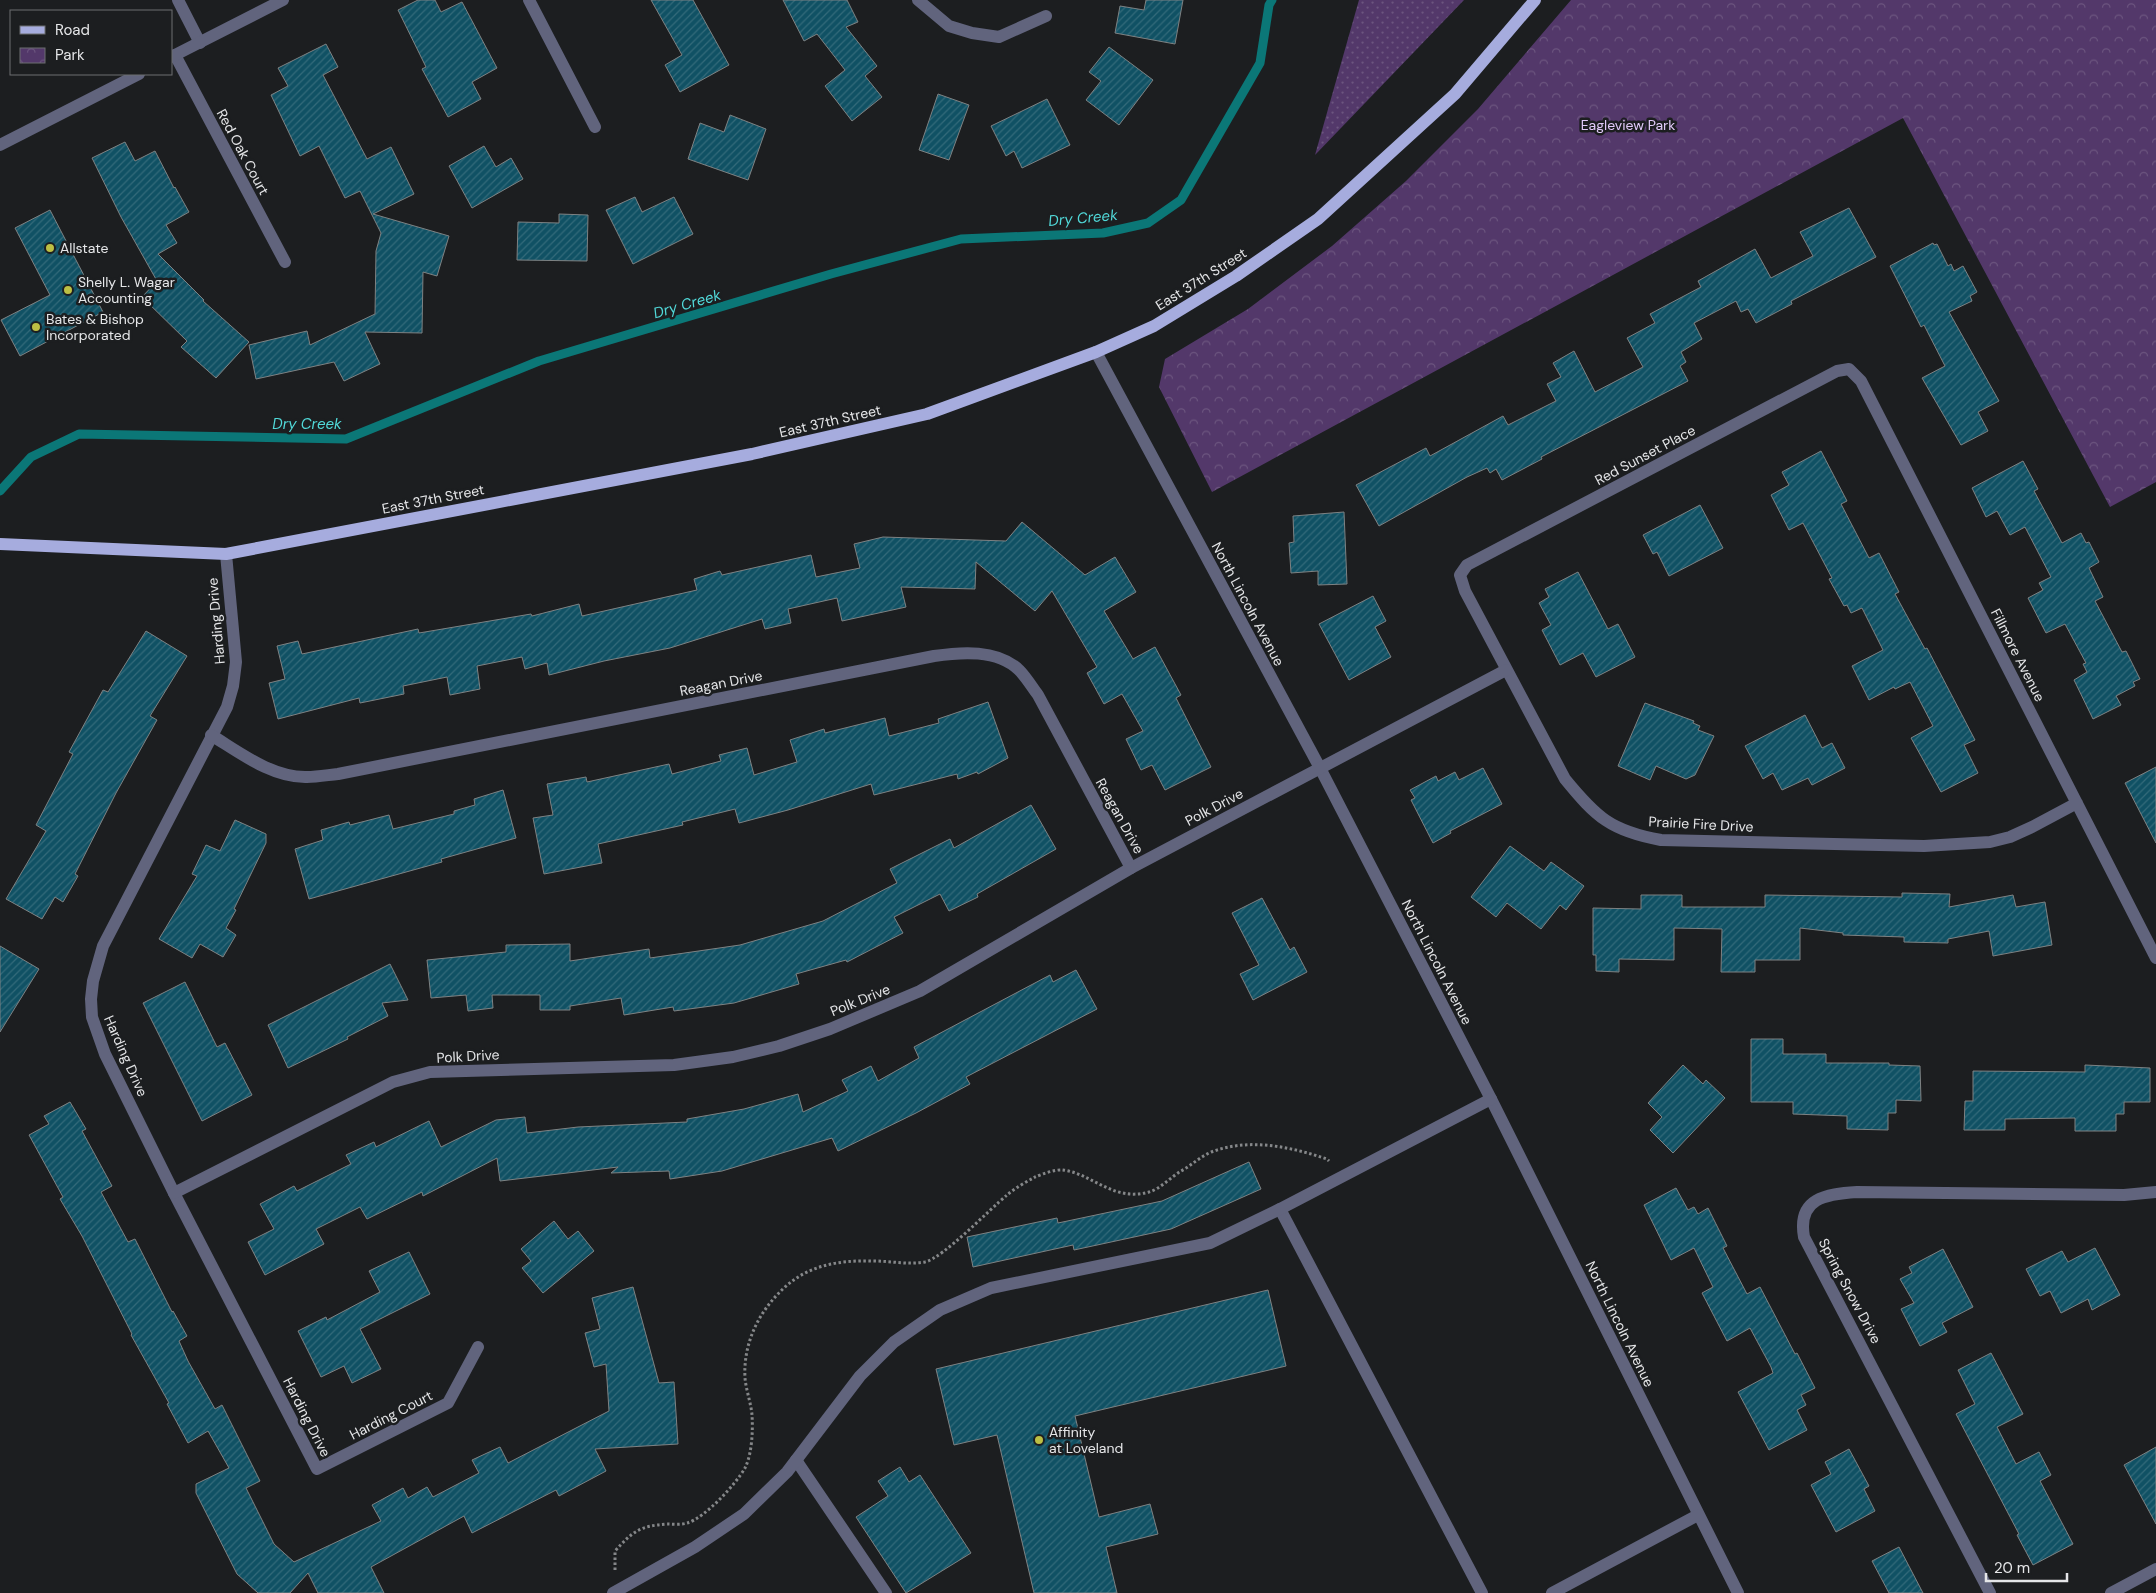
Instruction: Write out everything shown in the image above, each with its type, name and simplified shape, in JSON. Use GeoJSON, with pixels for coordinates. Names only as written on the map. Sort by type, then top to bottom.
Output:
{"type":"FeatureCollection","features":[{"type":"Feature","properties":{"kind":"main road","name":"East 37th Street"},"geometry":{"type":"LineString","coordinates":[[0,544],[226,554],[752,454],[927,414],[1096,352],[1154,326],[1236,276],[1318,220],[1455,94],[1535,0]]}},
{"type":"Feature","properties":{"kind":"street"},"geometry":{"type":"LineString","coordinates":[[178,0],[200,43]]}},
{"type":"Feature","properties":{"kind":"street"},"geometry":{"type":"LineString","coordinates":[[173,56],[283,0]]}},
{"type":"Feature","properties":{"kind":"street"},"geometry":{"type":"LineString","coordinates":[[529,0],[595,127]]}},
{"type":"Feature","properties":{"kind":"street"},"geometry":{"type":"LineString","coordinates":[[918,0],[949,26],[999,37],[1046,16]]}},
{"type":"Feature","properties":{"kind":"street","name":"Red Oak Court"},"geometry":{"type":"LineString","coordinates":[[173,56],[285,262]]}},
{"type":"Feature","properties":{"kind":"street"},"geometry":{"type":"LineString","coordinates":[[0,145],[137,75]]}},
{"type":"Feature","properties":{"kind":"street","name":"North Lincoln Avenue"},"geometry":{"type":"LineString","coordinates":[[1096,352],[1320,768],[1491,1099],[1738,1593]]}},
{"type":"Feature","properties":{"kind":"street","name":"Red Sunset Place"},"geometry":{"type":"LineString","coordinates":[[1460,575],[1467,566],[1476,561],[1837,371],[1849,369]]}},
{"type":"Feature","properties":{"kind":"street","name":"Fillmore Avenue"},"geometry":{"type":"LineString","coordinates":[[1849,369],[1861,381],[2156,958]]}},
{"type":"Feature","properties":{"kind":"street","name":"Harding Drive"},"geometry":{"type":"LineString","coordinates":[[226,554],[236,662],[233,686],[227,706],[104,946],[93,981],[92,1017],[105,1054],[174,1194],[317,1468]]}},
{"type":"Feature","properties":{"kind":"street","name":"Prairie Fire Drive"},"geometry":{"type":"LineString","coordinates":[[1460,575],[1465,591],[1565,779],[1584,802],[1606,822],[1632,835],[1661,840],[1904,845],[1990,842],[2032,827],[2077,802]]}},
{"type":"Feature","properties":{"kind":"street","name":"Reagan Drive"},"geometry":{"type":"LineString","coordinates":[[211,735],[266,767],[285,774],[306,778],[358,770],[934,656],[956,653],[988,655],[1011,664],[1020,671],[1038,695],[1132,868]]}},
{"type":"Feature","properties":{"kind":"street","name":"Polk Drive"},"geometry":{"type":"LineString","coordinates":[[174,1194],[394,1082],[430,1072],[446,1070],[674,1065],[732,1057],[779,1046],[821,1031],[920,991],[1132,868],[1506,670]]}},
{"type":"Feature","properties":{"kind":"street"},"geometry":{"type":"LineString","coordinates":[[613,1593],[695,1547],[744,1514],[787,1472],[860,1376],[894,1342],[940,1310],[991,1288],[1210,1243],[1280,1209],[1491,1099]]}},
{"type":"Feature","properties":{"kind":"street","name":"Spring Snow Drive"},"geometry":{"type":"LineString","coordinates":[[1990,1593],[1804,1237],[1802,1228],[1804,1215],[1810,1206],[1830,1194],[1856,1192],[2124,1195],[2156,1192]]}},
{"type":"Feature","properties":{"kind":"street"},"geometry":{"type":"LineString","coordinates":[[1280,1209],[1482,1593]]}},
{"type":"Feature","properties":{"kind":"street","name":"Harding Court"},"geometry":{"type":"LineString","coordinates":[[317,1468],[448,1403],[478,1347]]}},
{"type":"Feature","properties":{"kind":"street"},"geometry":{"type":"LineString","coordinates":[[796,1460],[886,1593]]}},
{"type":"Feature","properties":{"kind":"street"},"geometry":{"type":"LineString","coordinates":[[1552,1593],[1698,1515]]}},
{"type":"Feature","properties":{"kind":"street"},"geometry":{"type":"LineString","coordinates":[[2111,1593],[2156,1569]]}},
{"type":"Feature","properties":{"kind":"green space"},"geometry":{"type":"Polygon","coordinates":[[[1359,0],[1464,0],[1315,155],[1359,0]]]}},
{"type":"Feature","properties":{"kind":"green space","name":"Eagleview Park"},"geometry":{"type":"Polygon","coordinates":[[[1571,0],[2156,0],[2156,482],[2110,507],[1903,118],[1212,492],[1159,387],[1165,359],[1248,309],[1332,246],[1406,181],[1478,109],[1571,0]]]}},
{"type":"Feature","properties":{"kind":"building"},"geometry":{"type":"Polygon","coordinates":[[[418,0],[435,0],[441,12],[462,2],[497,68],[472,82],[481,99],[448,117],[422,69],[426,67],[398,10],[418,0]]]}},
{"type":"Feature","properties":{"kind":"building"},"geometry":{"type":"Polygon","coordinates":[[[651,0],[693,0],[729,65],[680,92],[665,65],[682,55],[651,0]]]}},
{"type":"Feature","properties":{"kind":"building"},"geometry":{"type":"Polygon","coordinates":[[[783,0],[847,0],[858,22],[846,27],[877,66],[865,76],[882,97],[852,121],[825,86],[845,70],[817,34],[804,41],[783,0]]]}},
{"type":"Feature","properties":{"kind":"building"},"geometry":{"type":"Polygon","coordinates":[[[1146,0],[1183,0],[1175,44],[1115,33],[1120,6],[1144,10],[1146,0]]]}},
{"type":"Feature","properties":{"kind":"building"},"geometry":{"type":"Polygon","coordinates":[[[326,44],[338,67],[323,75],[367,159],[391,147],[414,194],[373,214],[449,236],[437,276],[423,272],[422,333],[365,332],[380,364],[344,381],[334,362],[256,379],[249,345],[307,331],[310,345],[375,314],[376,251],[381,233],[360,191],[345,198],[319,146],[300,156],[271,95],[288,86],[278,68],[326,44]]]}},
{"type":"Feature","properties":{"kind":"building"},"geometry":{"type":"Polygon","coordinates":[[[1109,47],[1153,80],[1119,125],[1086,100],[1101,81],[1089,72],[1109,47]]]}},
{"type":"Feature","properties":{"kind":"building"},"geometry":{"type":"Polygon","coordinates":[[[938,94],[969,105],[949,160],[919,150],[938,94]]]}},
{"type":"Feature","properties":{"kind":"building"},"geometry":{"type":"Polygon","coordinates":[[[1047,99],[1070,145],[1022,168],[1014,151],[1006,156],[991,126],[1047,99]]]}},
{"type":"Feature","properties":{"kind":"building"},"geometry":{"type":"Polygon","coordinates":[[[730,115],[766,129],[748,180],[688,159],[700,123],[724,132],[730,115]]]}},
{"type":"Feature","properties":{"kind":"building"},"geometry":{"type":"Polygon","coordinates":[[[125,142],[135,161],[155,151],[189,212],[166,225],[177,243],[158,254],[203,301],[249,342],[216,378],[181,347],[187,341],[142,297],[157,281],[121,217],[92,158],[125,142]]]}},
{"type":"Feature","properties":{"kind":"building"},"geometry":{"type":"Polygon","coordinates":[[[484,146],[496,167],[511,158],[523,179],[472,208],[449,166],[484,146]]]}},
{"type":"Feature","properties":{"kind":"building"},"geometry":{"type":"Polygon","coordinates":[[[635,197],[642,212],[674,197],[693,234],[633,264],[606,210],[635,197]]]}},
{"type":"Feature","properties":{"kind":"building"},"geometry":{"type":"Polygon","coordinates":[[[1849,208],[1876,257],[1791,301],[1792,304],[1756,323],[1748,309],[1741,312],[1736,301],[1694,323],[1702,339],[1681,352],[1686,362],[1680,366],[1688,381],[1541,457],[1542,459],[1502,480],[1496,469],[1490,473],[1487,468],[1467,477],[1379,526],[1356,485],[1426,448],[1430,456],[1503,416],[1508,425],[1556,401],[1547,384],[1561,377],[1553,363],[1574,351],[1595,392],[1643,367],[1627,338],[1655,323],[1650,314],[1701,287],[1698,281],[1755,249],[1771,278],[1813,256],[1800,232],[1849,208]]]}},
{"type":"Feature","properties":{"kind":"building"},"geometry":{"type":"Polygon","coordinates":[[[50,210],[103,312],[20,356],[1,320],[50,295],[15,228],[50,210]]]}},
{"type":"Feature","properties":{"kind":"building"},"geometry":{"type":"Polygon","coordinates":[[[559,214],[588,215],[587,261],[517,260],[518,222],[559,223],[559,214]]]}},
{"type":"Feature","properties":{"kind":"building"},"geometry":{"type":"Polygon","coordinates":[[[1933,243],[1934,245],[1937,244],[1948,266],[1951,264],[1954,271],[1963,266],[1977,292],[1970,296],[1972,301],[1949,312],[1999,401],[1978,412],[1988,431],[1961,445],[1922,378],[1945,366],[1924,325],[1921,327],[1890,266],[1933,243]]]}},
{"type":"Feature","properties":{"kind":"building"},"geometry":{"type":"Polygon","coordinates":[[[1821,451],[1847,501],[1841,504],[1869,558],[1879,553],[1899,592],[1895,594],[1925,649],[1927,648],[1975,740],[1964,745],[1978,773],[1941,792],[1911,738],[1933,726],[1910,682],[1895,689],[1894,687],[1869,700],[1852,666],[1883,650],[1862,608],[1851,613],[1847,605],[1844,606],[1829,579],[1832,578],[1803,523],[1789,530],[1771,495],[1789,485],[1782,472],[1821,451]]]}},
{"type":"Feature","properties":{"kind":"building"},"geometry":{"type":"Polygon","coordinates":[[[2023,461],[2038,489],[2034,491],[2062,543],[2081,533],[2086,543],[2089,542],[2099,562],[2089,568],[2103,597],[2095,601],[2122,652],[2126,651],[2140,679],[2133,682],[2135,686],[2116,696],[2121,705],[2093,719],[2074,680],[2087,672],[2083,664],[2086,663],[2065,624],[2046,633],[2028,598],[2043,590],[2039,583],[2051,577],[2025,527],[2010,535],[1997,511],[1986,517],[1972,488],[2023,461]]]}},
{"type":"Feature","properties":{"kind":"building"},"geometry":{"type":"Polygon","coordinates":[[[1700,505],[1723,548],[1669,576],[1657,552],[1653,554],[1643,535],[1700,505]]]}},
{"type":"Feature","properties":{"kind":"building"},"geometry":{"type":"Polygon","coordinates":[[[1344,512],[1347,584],[1318,585],[1318,571],[1291,573],[1289,543],[1294,542],[1293,516],[1344,512]]]}},
{"type":"Feature","properties":{"kind":"building"},"geometry":{"type":"Polygon","coordinates":[[[1022,522],[1085,575],[1115,557],[1136,592],[1104,611],[1133,659],[1155,647],[1181,695],[1176,698],[1211,767],[1165,790],[1152,765],[1141,770],[1126,739],[1143,731],[1122,694],[1104,704],[1087,673],[1097,667],[1052,591],[1035,611],[976,562],[975,589],[901,587],[906,607],[842,621],[837,598],[788,609],[791,623],[765,629],[762,619],[670,648],[604,661],[549,675],[547,663],[525,669],[522,657],[477,666],[480,689],[450,695],[447,677],[403,686],[404,694],[360,703],[359,698],[278,719],[269,683],[285,679],[277,646],[298,641],[302,654],[418,629],[419,633],[531,614],[532,616],[579,604],[582,616],[697,590],[694,579],[720,571],[722,575],[811,555],[816,577],[860,568],[854,544],[883,537],[1006,541],[1022,522]]]}},
{"type":"Feature","properties":{"kind":"building"},"geometry":{"type":"Polygon","coordinates":[[[1578,572],[1608,629],[1618,624],[1635,657],[1596,677],[1583,653],[1560,665],[1542,630],[1551,625],[1539,603],[1549,597],[1545,589],[1578,572]]]}},
{"type":"Feature","properties":{"kind":"building"},"geometry":{"type":"Polygon","coordinates":[[[1373,596],[1386,621],[1375,627],[1391,657],[1349,680],[1319,624],[1373,596]]]}},
{"type":"Feature","properties":{"kind":"building"},"geometry":{"type":"Polygon","coordinates":[[[146,631],[187,656],[150,716],[157,720],[116,793],[75,874],[78,876],[63,902],[55,897],[42,919],[6,899],[46,831],[36,825],[73,754],[69,752],[103,690],[108,692],[146,631]]]}},
{"type":"Feature","properties":{"kind":"building"},"geometry":{"type":"Polygon","coordinates":[[[988,702],[1008,758],[978,774],[977,772],[958,779],[957,774],[874,795],[871,784],[739,823],[735,809],[682,822],[683,825],[598,844],[602,863],[544,874],[533,818],[553,815],[547,784],[586,777],[587,782],[669,764],[672,774],[721,761],[719,755],[747,748],[754,775],[797,762],[790,740],[824,729],[825,733],[885,718],[889,736],[939,723],[938,719],[988,702]]]}},
{"type":"Feature","properties":{"kind":"building"},"geometry":{"type":"Polygon","coordinates":[[[1645,703],[1694,721],[1693,723],[1700,726],[1698,730],[1714,736],[1695,775],[1686,779],[1656,766],[1650,780],[1618,766],[1645,703]]]}},
{"type":"Feature","properties":{"kind":"building"},"geometry":{"type":"Polygon","coordinates":[[[1805,715],[1822,748],[1832,743],[1845,768],[1812,785],[1808,778],[1782,790],[1773,773],[1763,779],[1745,746],[1805,715]]]}},
{"type":"Feature","properties":{"kind":"building"},"geometry":{"type":"Polygon","coordinates":[[[2156,767],[2156,843],[2125,783],[2156,767]]]}},
{"type":"Feature","properties":{"kind":"building"},"geometry":{"type":"Polygon","coordinates":[[[1483,768],[1502,804],[1450,831],[1451,833],[1433,843],[1411,800],[1415,798],[1410,790],[1436,776],[1438,781],[1455,772],[1459,780],[1483,768]]]}},
{"type":"Feature","properties":{"kind":"building"},"geometry":{"type":"Polygon","coordinates":[[[503,790],[516,838],[441,859],[442,862],[309,899],[295,849],[323,840],[321,830],[349,822],[350,825],[389,815],[393,829],[454,814],[454,811],[475,805],[474,799],[503,790]]]}},
{"type":"Feature","properties":{"kind":"building"},"geometry":{"type":"Polygon","coordinates":[[[1031,805],[1056,849],[977,894],[978,897],[949,911],[940,894],[894,917],[903,933],[847,962],[846,960],[796,974],[799,984],[734,1003],[674,1011],[673,1007],[624,1015],[621,998],[570,1006],[570,1010],[540,1010],[540,995],[492,995],[493,1008],[468,1011],[466,995],[431,998],[427,960],[506,952],[506,945],[570,944],[570,961],[649,949],[650,958],[740,945],[823,921],[897,883],[890,869],[950,839],[954,848],[1031,805]]]}},
{"type":"Feature","properties":{"kind":"building"},"geometry":{"type":"Polygon","coordinates":[[[235,820],[266,834],[266,843],[226,928],[236,935],[223,957],[200,944],[192,958],[159,939],[197,876],[192,874],[206,845],[220,851],[235,820]]]}},
{"type":"Feature","properties":{"kind":"building"},"geometry":{"type":"Polygon","coordinates":[[[1510,846],[1544,871],[1551,862],[1584,886],[1566,910],[1560,905],[1541,929],[1507,903],[1496,917],[1471,897],[1510,846]]]}},
{"type":"Feature","properties":{"kind":"building"},"geometry":{"type":"Polygon","coordinates":[[[1902,893],[1950,894],[1949,907],[2013,895],[2016,907],[2045,902],[2052,945],[1993,956],[1989,931],[1948,939],[1948,943],[1904,942],[1904,937],[1843,935],[1843,933],[1800,928],[1800,960],[1755,960],[1755,972],[1721,972],[1722,929],[1674,928],[1674,960],[1619,959],[1619,972],[1596,971],[1596,955],[1593,955],[1593,908],[1641,909],[1641,895],[1682,895],[1682,907],[1765,907],[1765,895],[1902,897],[1902,893]]]}},
{"type":"Feature","properties":{"kind":"building"},"geometry":{"type":"Polygon","coordinates":[[[1262,898],[1290,950],[1294,947],[1307,972],[1253,1000],[1240,974],[1259,965],[1232,913],[1262,898]]]}},
{"type":"Feature","properties":{"kind":"building"},"geometry":{"type":"Polygon","coordinates":[[[0,946],[39,969],[0,1032],[0,946]]]}},
{"type":"Feature","properties":{"kind":"building"},"geometry":{"type":"Polygon","coordinates":[[[390,964],[408,1000],[382,1003],[388,1016],[347,1037],[348,1039],[288,1068],[268,1025],[390,964]]]}},
{"type":"Feature","properties":{"kind":"building"},"geometry":{"type":"Polygon","coordinates":[[[1076,970],[1097,1009],[966,1077],[970,1084],[838,1151],[832,1138],[722,1171],[670,1179],[669,1171],[611,1173],[618,1167],[500,1181],[497,1158],[423,1196],[422,1192],[367,1219],[360,1207],[316,1229],[324,1244],[265,1275],[248,1242],[274,1229],[260,1204],[294,1186],[297,1191],[351,1164],[346,1155],[374,1142],[376,1147],[429,1121],[441,1147],[496,1120],[525,1117],[527,1133],[578,1127],[687,1122],[687,1119],[744,1109],[798,1094],[803,1112],[848,1091],[842,1080],[871,1066],[878,1081],[919,1058],[914,1047],[1050,975],[1053,982],[1076,970]]]}},
{"type":"Feature","properties":{"kind":"building"},"geometry":{"type":"Polygon","coordinates":[[[185,982],[217,1047],[225,1043],[252,1095],[202,1121],[143,1003],[185,982]]]}},
{"type":"Feature","properties":{"kind":"building"},"geometry":{"type":"Polygon","coordinates":[[[1751,1039],[1783,1039],[1783,1054],[1826,1054],[1826,1063],[1889,1063],[1889,1065],[1920,1066],[1921,1101],[1896,1100],[1896,1113],[1888,1113],[1888,1130],[1847,1129],[1847,1116],[1793,1114],[1793,1102],[1751,1102],[1751,1039]]]}},
{"type":"Feature","properties":{"kind":"building"},"geometry":{"type":"Polygon","coordinates":[[[1683,1065],[1703,1084],[1706,1080],[1725,1098],[1673,1153],[1650,1130],[1662,1117],[1648,1103],[1683,1065]]]}},
{"type":"Feature","properties":{"kind":"building"},"geometry":{"type":"Polygon","coordinates":[[[2085,1065],[2150,1068],[2150,1102],[2124,1102],[2124,1114],[2116,1114],[2116,1131],[2075,1131],[2075,1118],[2005,1119],[2005,1130],[1964,1130],[1965,1101],[1973,1101],[1973,1071],[2085,1072],[2085,1065]]]}},
{"type":"Feature","properties":{"kind":"building"},"geometry":{"type":"Polygon","coordinates":[[[70,1102],[86,1129],[82,1131],[112,1186],[101,1192],[128,1242],[135,1239],[172,1312],[187,1336],[179,1341],[188,1361],[215,1409],[222,1405],[260,1481],[246,1488],[274,1544],[294,1562],[381,1521],[372,1505],[403,1488],[408,1498],[427,1487],[433,1497],[479,1473],[472,1460],[500,1447],[508,1463],[609,1411],[606,1364],[594,1367],[585,1333],[600,1329],[592,1298],[633,1287],[659,1383],[674,1382],[678,1444],[595,1449],[606,1471],[559,1496],[556,1490],[472,1533],[464,1516],[371,1567],[384,1593],[318,1593],[308,1573],[290,1593],[258,1593],[237,1574],[196,1493],[196,1484],[229,1468],[208,1431],[188,1443],[167,1404],[169,1403],[131,1335],[82,1236],[60,1199],[63,1197],[29,1135],[49,1124],[44,1116],[70,1102]]]}},
{"type":"Feature","properties":{"kind":"building"},"geometry":{"type":"Polygon","coordinates":[[[1249,1162],[1261,1189],[1171,1229],[1074,1250],[1073,1245],[973,1267],[967,1237],[1057,1218],[1058,1223],[1162,1201],[1249,1162]]]}},
{"type":"Feature","properties":{"kind":"building"},"geometry":{"type":"Polygon","coordinates":[[[1676,1188],[1688,1210],[1694,1207],[1698,1214],[1708,1208],[1727,1246],[1723,1248],[1747,1294],[1760,1287],[1815,1388],[1801,1395],[1806,1405],[1797,1410],[1807,1430],[1769,1450],[1738,1392],[1773,1373],[1771,1367],[1750,1328],[1727,1341],[1702,1293],[1713,1287],[1694,1248],[1671,1260],[1644,1205],[1676,1188]]]}},
{"type":"Feature","properties":{"kind":"building"},"geometry":{"type":"Polygon","coordinates":[[[554,1221],[568,1239],[578,1231],[594,1251],[543,1293],[522,1268],[531,1261],[521,1249],[554,1221]]]}},
{"type":"Feature","properties":{"kind":"building"},"geometry":{"type":"Polygon","coordinates":[[[2095,1248],[2120,1295],[2092,1310],[2088,1299],[2061,1313],[2050,1291],[2040,1296],[2026,1269],[2062,1251],[2068,1262],[2095,1248]]]}},
{"type":"Feature","properties":{"kind":"building"},"geometry":{"type":"Polygon","coordinates":[[[1943,1249],[1973,1307],[1942,1323],[1947,1332],[1920,1346],[1901,1309],[1914,1303],[1900,1279],[1912,1273],[1909,1267],[1943,1249]]]}},
{"type":"Feature","properties":{"kind":"building"},"geometry":{"type":"Polygon","coordinates":[[[409,1252],[430,1294],[360,1329],[381,1369],[352,1383],[344,1366],[321,1377],[298,1331],[326,1317],[327,1320],[380,1292],[369,1271],[409,1252]]]}},
{"type":"Feature","properties":{"kind":"building","name":"Affinity at Loveland"},"geometry":{"type":"Polygon","coordinates":[[[1268,1290],[1286,1366],[1075,1416],[1099,1517],[1150,1504],[1158,1534],[1106,1547],[1117,1593],[1034,1593],[997,1435],[954,1445],[936,1369],[1268,1290]]]}},
{"type":"Feature","properties":{"kind":"building"},"geometry":{"type":"Polygon","coordinates":[[[1991,1353],[2023,1414],[1997,1427],[2016,1464],[2039,1452],[2051,1475],[2040,1481],[2073,1544],[2033,1565],[2017,1535],[2019,1534],[1956,1414],[1975,1404],[1958,1370],[1991,1353]]]}},
{"type":"Feature","properties":{"kind":"building"},"geometry":{"type":"Polygon","coordinates":[[[2156,1447],[2156,1524],[2124,1465],[2156,1447]]]}},
{"type":"Feature","properties":{"kind":"building"},"geometry":{"type":"Polygon","coordinates":[[[1849,1449],[1869,1486],[1864,1489],[1875,1511],[1836,1532],[1811,1485],[1831,1474],[1825,1462],[1849,1449]]]}},
{"type":"Feature","properties":{"kind":"building"},"geometry":{"type":"Polygon","coordinates":[[[900,1467],[909,1482],[920,1475],[971,1553],[906,1593],[856,1517],[888,1496],[878,1481],[900,1467]]]}},
{"type":"Feature","properties":{"kind":"building"},"geometry":{"type":"Polygon","coordinates":[[[1899,1547],[1923,1593],[1889,1593],[1872,1561],[1899,1547]]]}},
{"type":"Feature","properties":{"kind":"waterway","name":"Dry Creek"},"geometry":{"type":"LineString","coordinates":[[0,491],[31,457],[79,434],[346,439],[539,361],[831,274],[961,239],[1103,233],[1148,223],[1181,200],[1260,63],[1269,5],[1272,0]]}},
{"type":"Feature","properties":{"kind":"place","name":"Allstate"},"geometry":{"type":"Point","coordinates":[50,248]}},
{"type":"Feature","properties":{"kind":"place","name":"Shelly L. Wagar Accounting"},"geometry":{"type":"Point","coordinates":[68,290]}},
{"type":"Feature","properties":{"kind":"place","name":"Bates & Bishop Incorporated"},"geometry":{"type":"Point","coordinates":[36,327]}},
{"type":"Feature","properties":{"kind":"place","name":"Affinity at Loveland"},"geometry":{"type":"Point","coordinates":[1039,1440]}}]}
